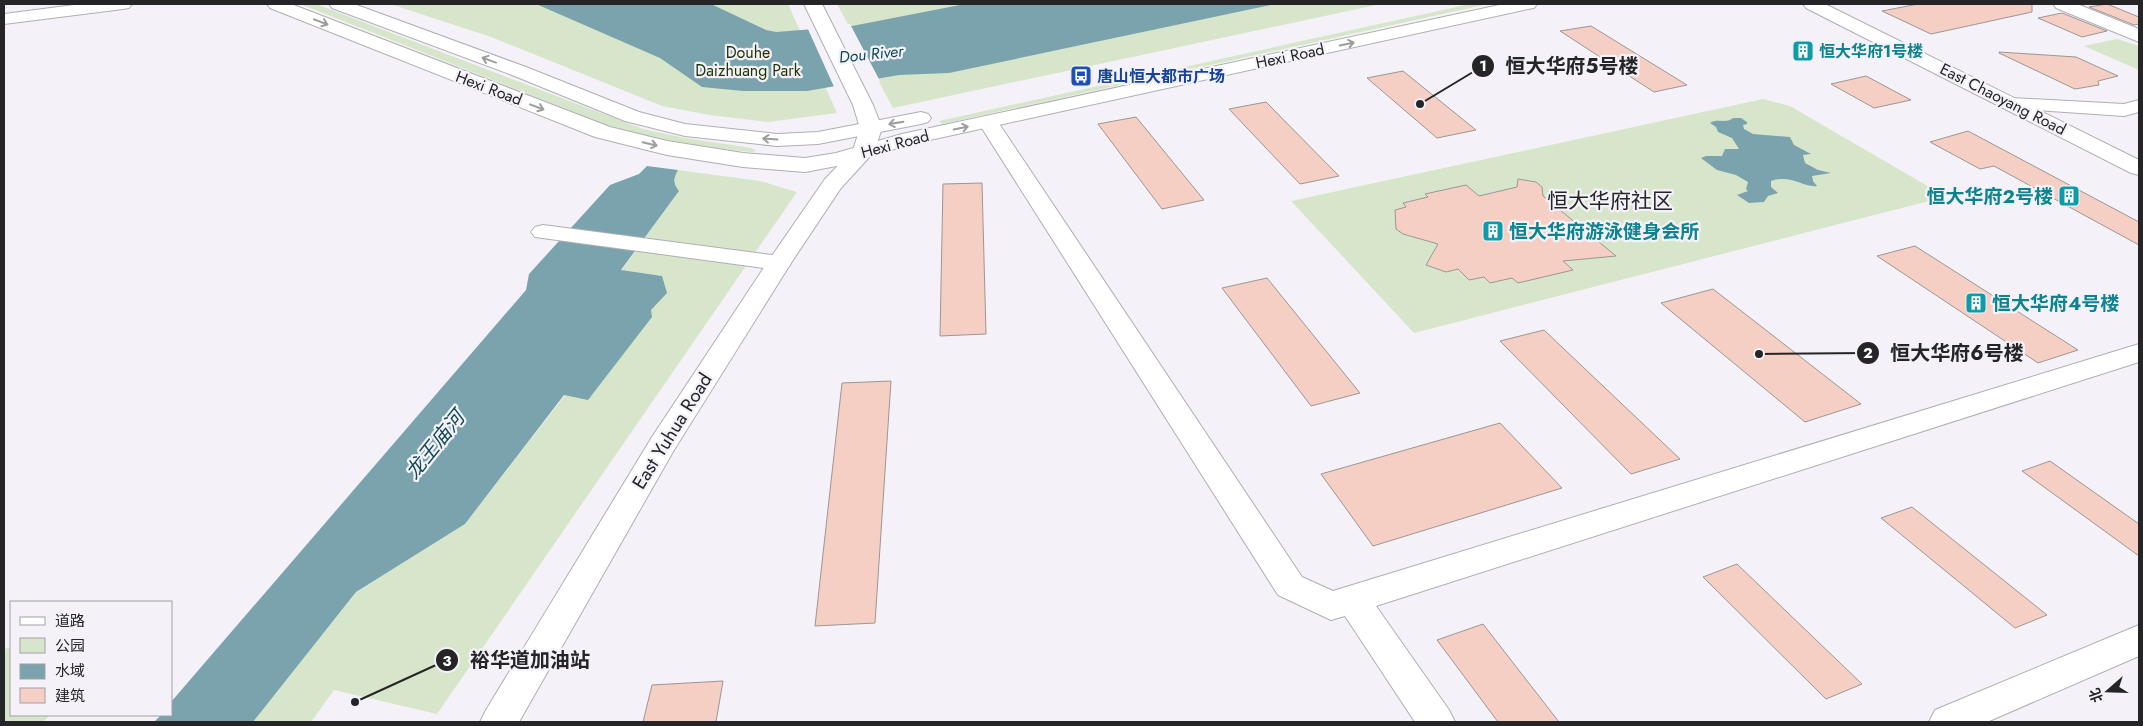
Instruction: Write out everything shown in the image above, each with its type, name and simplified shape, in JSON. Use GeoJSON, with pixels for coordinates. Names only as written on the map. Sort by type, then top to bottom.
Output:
{"type":"FeatureCollection","features":[{"type":"Feature","properties":{"kind":"street"},"geometry":{"type":"LineString","coordinates":[[4,19],[123,4]]}},
{"type":"Feature","properties":{"kind":"street","name":"Hexi Road"},"geometry":{"type":"LineString","coordinates":[[276,4],[602,132],[667,148],[733,158],[805,165],[867,140],[989,106],[1457,4]]}},
{"type":"Feature","properties":{"kind":"street","name":"Hexi Road"},"geometry":{"type":"LineString","coordinates":[[338,4],[519,71],[632,118],[723,136],[777,140],[818,138],[902,140],[1528,4]]}},
{"type":"Feature","properties":{"kind":"street","name":"East Chaoyang Road"},"geometry":{"type":"LineString","coordinates":[[1812,4],[2139,168]]}},
{"type":"Feature","properties":{"kind":"street"},"geometry":{"type":"LineString","coordinates":[[2062,4],[2139,36]]}},
{"type":"Feature","properties":{"kind":"street"},"geometry":{"type":"LineString","coordinates":[[816,10],[863,105],[867,140]]}},
{"type":"Feature","properties":{"kind":"street"},"geometry":{"type":"LineString","coordinates":[[2012,104],[2124,110],[2139,106]]}},
{"type":"Feature","properties":{"kind":"street"},"geometry":{"type":"LineString","coordinates":[[988,122],[1290,586],[1330,606],[1892,432],[2139,353]]}},
{"type":"Feature","properties":{"kind":"street","name":"East Yuhua Road"},"geometry":{"type":"LineString","coordinates":[[499,722],[662,444],[779,263],[833,184],[867,140]]}},
{"type":"Feature","properties":{"kind":"street"},"geometry":{"type":"LineString","coordinates":[[543,232],[779,263]]}},
{"type":"Feature","properties":{"kind":"street"},"geometry":{"type":"LineString","coordinates":[[1352,599],[1436,722]]}},
{"type":"Feature","properties":{"kind":"street"},"geometry":{"type":"LineString","coordinates":[[1948,722],[2139,640]]}},
{"type":"Feature","properties":{"kind":"green space"},"geometry":{"type":"Polygon","coordinates":[[[300,4],[316,4],[643,129],[685,138],[752,148],[756,151],[715,148],[679,142],[607,125],[300,4]]]}},
{"type":"Feature","properties":{"kind":"green space","name":"Douhe Daizhuang Park"},"geometry":{"type":"Polygon","coordinates":[[[390,4],[788,4],[837,113],[768,122],[709,115],[662,106],[491,37],[390,4]]]}},
{"type":"Feature","properties":{"kind":"green space","name":"Douhe Daizhuang Park"},"geometry":{"type":"Polygon","coordinates":[[[837,4],[1381,4],[893,108],[837,4]]]}},
{"type":"Feature","properties":{"kind":"green space"},"geometry":{"type":"Polygon","coordinates":[[[1470,4],[1488,4],[942,124],[939,121],[1470,4]]]}},
{"type":"Feature","properties":{"kind":"green space"},"geometry":{"type":"Polygon","coordinates":[[[2117,39],[2139,46],[2139,70],[2084,46],[2117,39]]]}},
{"type":"Feature","properties":{"kind":"green space"},"geometry":{"type":"Polygon","coordinates":[[[1763,99],[1790,106],[1931,188],[1933,200],[1414,333],[1291,201],[1763,99]]]}},
{"type":"Feature","properties":{"kind":"green space"},"geometry":{"type":"Polygon","coordinates":[[[678,170],[760,181],[797,192],[437,714],[334,690],[311,722],[253,722],[356,592],[465,524],[565,395],[651,310],[662,276],[621,271],[679,191],[674,181],[678,170]]]}},
{"type":"Feature","properties":{"kind":"green space"},"geometry":{"type":"Polygon","coordinates":[[[10,647],[10,716],[49,716],[43,722],[4,722],[4,649],[10,647]]]}},
{"type":"Feature","properties":{"kind":"water","name":"Dou River"},"geometry":{"type":"Polygon","coordinates":[[[536,4],[711,4],[766,30],[776,32],[852,26],[965,4],[1275,4],[949,73],[899,75],[807,91],[743,91],[702,87],[660,58],[536,4]]]}},
{"type":"Feature","properties":{"kind":"water"},"geometry":{"type":"Polygon","coordinates":[[[1733,118],[1741,118],[1747,122],[1747,124],[1743,125],[1744,129],[1753,134],[1790,137],[1794,145],[1811,154],[1803,155],[1805,163],[1818,170],[1831,173],[1812,176],[1817,186],[1785,179],[1771,181],[1771,187],[1778,193],[1768,196],[1764,202],[1749,203],[1737,195],[1748,191],[1746,189],[1748,182],[1736,175],[1717,170],[1701,158],[1706,156],[1722,156],[1725,149],[1739,149],[1732,138],[1718,132],[1716,127],[1710,123],[1727,121],[1733,118]]]}},
{"type":"Feature","properties":{"kind":"water","name":"龙王庙河"},"geometry":{"type":"Polygon","coordinates":[[[647,166],[678,170],[674,181],[679,191],[621,270],[662,276],[667,293],[651,310],[652,317],[588,400],[564,395],[465,524],[356,592],[253,722],[154,722],[160,716],[172,716],[172,701],[526,290],[529,274],[610,185],[639,174],[647,166]]]}},
{"type":"Feature","properties":{"kind":"pier"},"geometry":{"type":"Polygon","coordinates":[[[850,24],[880,81],[835,89],[807,27],[850,24]]]}},
{"type":"Feature","properties":{"kind":"building"},"geometry":{"type":"Polygon","coordinates":[[[1918,4],[2032,4],[2032,12],[1931,34],[1882,11],[1918,4]]]}},
{"type":"Feature","properties":{"kind":"building"},"geometry":{"type":"Polygon","coordinates":[[[2107,4],[2139,17],[2139,24],[2134,25],[2089,7],[2107,4]]]}},
{"type":"Feature","properties":{"kind":"building"},"geometry":{"type":"Polygon","coordinates":[[[2062,13],[2107,31],[2082,37],[2038,18],[2062,13]]]}},
{"type":"Feature","properties":{"kind":"building"},"geometry":{"type":"Polygon","coordinates":[[[1591,26],[1687,85],[1654,92],[1560,31],[1591,26]]]}},
{"type":"Feature","properties":{"kind":"building"},"geometry":{"type":"Polygon","coordinates":[[[1999,52],[2076,57],[2118,76],[2098,81],[2099,85],[2075,89],[1999,52]]]}},
{"type":"Feature","properties":{"kind":"building"},"geometry":{"type":"Polygon","coordinates":[[[1403,71],[1476,130],[1437,138],[1367,78],[1403,71]]]}},
{"type":"Feature","properties":{"kind":"building"},"geometry":{"type":"Polygon","coordinates":[[[1866,76],[1911,100],[1874,108],[1831,84],[1866,76]]]}},
{"type":"Feature","properties":{"kind":"building"},"geometry":{"type":"Polygon","coordinates":[[[1266,102],[1339,176],[1300,184],[1229,109],[1266,102]]]}},
{"type":"Feature","properties":{"kind":"building"},"geometry":{"type":"Polygon","coordinates":[[[1136,117],[1204,200],[1162,209],[1098,124],[1136,117]]]}},
{"type":"Feature","properties":{"kind":"building","name":"恒大华府2号楼"},"geometry":{"type":"Polygon","coordinates":[[[1968,131],[2139,222],[2139,245],[1994,166],[1980,169],[1930,142],[1968,131]]]}},
{"type":"Feature","properties":{"kind":"building","name":"恒大华府游泳健身会所"},"geometry":{"type":"Polygon","coordinates":[[[1518,179],[1536,182],[1542,187],[1543,196],[1616,256],[1563,261],[1573,270],[1518,283],[1512,278],[1490,283],[1484,277],[1469,280],[1458,269],[1446,272],[1426,265],[1438,244],[1403,234],[1396,229],[1395,210],[1406,207],[1403,203],[1428,197],[1425,194],[1466,185],[1479,196],[1517,187],[1518,179]]]}},
{"type":"Feature","properties":{"kind":"building"},"geometry":{"type":"Polygon","coordinates":[[[982,183],[986,334],[940,336],[943,184],[982,183]]]}},
{"type":"Feature","properties":{"kind":"building","name":"恒大华府4号楼"},"geometry":{"type":"Polygon","coordinates":[[[1915,246],[2078,350],[2038,363],[1877,256],[1915,246]]]}},
{"type":"Feature","properties":{"kind":"building"},"geometry":{"type":"Polygon","coordinates":[[[1267,278],[1360,393],[1311,406],[1222,288],[1267,278]]]}},
{"type":"Feature","properties":{"kind":"building"},"geometry":{"type":"Polygon","coordinates":[[[1713,289],[1861,404],[1805,422],[1661,303],[1713,289]]]}},
{"type":"Feature","properties":{"kind":"building"},"geometry":{"type":"Polygon","coordinates":[[[1544,330],[1680,459],[1631,474],[1500,341],[1544,330]]]}},
{"type":"Feature","properties":{"kind":"building"},"geometry":{"type":"Polygon","coordinates":[[[891,381],[875,623],[815,626],[842,383],[891,381]]]}},
{"type":"Feature","properties":{"kind":"building"},"geometry":{"type":"Polygon","coordinates":[[[1500,423],[1562,488],[1373,546],[1321,474],[1500,423]]]}},
{"type":"Feature","properties":{"kind":"building"},"geometry":{"type":"Polygon","coordinates":[[[2050,461],[2139,524],[2139,556],[2022,471],[2050,461]]]}},
{"type":"Feature","properties":{"kind":"building"},"geometry":{"type":"Polygon","coordinates":[[[1912,507],[2047,615],[2015,628],[1881,518],[1912,507]]]}},
{"type":"Feature","properties":{"kind":"building"},"geometry":{"type":"Polygon","coordinates":[[[1737,564],[1862,684],[1826,699],[1703,577],[1737,564]]]}},
{"type":"Feature","properties":{"kind":"building"},"geometry":{"type":"Polygon","coordinates":[[[1483,624],[1559,722],[1498,722],[1437,640],[1483,624]]]}},
{"type":"Feature","properties":{"kind":"building"},"geometry":{"type":"Polygon","coordinates":[[[723,681],[716,722],[643,722],[652,685],[723,681]]]}},
{"type":"Feature","properties":{"kind":"place","name":"恒大华府1号楼"},"geometry":{"type":"Point","coordinates":[1803,51]}},
{"type":"Feature","properties":{"kind":"place","name":"唐山恒大都市广场"},"geometry":{"type":"Point","coordinates":[1081,76]}},
{"type":"Feature","properties":{"kind":"place","name":"恒大华府5号楼"},"geometry":{"type":"Point","coordinates":[1420,104]}},
{"type":"Feature","properties":{"kind":"place","name":"恒大华府2号楼"},"geometry":{"type":"Point","coordinates":[2069,196]}},
{"type":"Feature","properties":{"kind":"place","name":"恒大华府游泳健身会所"},"geometry":{"type":"Point","coordinates":[1493,231]}},
{"type":"Feature","properties":{"kind":"place","name":"恒大华府4号楼"},"geometry":{"type":"Point","coordinates":[1976,303]}},
{"type":"Feature","properties":{"kind":"place","name":"恒大华府6号楼"},"geometry":{"type":"Point","coordinates":[1759,354]}},
{"type":"Feature","properties":{"kind":"place","name":"裕华道加油站"},"geometry":{"type":"Point","coordinates":[355,702]}},
{"type":"Feature","properties":{"kind":"district","name":"恒大华府社区"},"geometry":{"type":"Point","coordinates":[1610,201]}}]}
